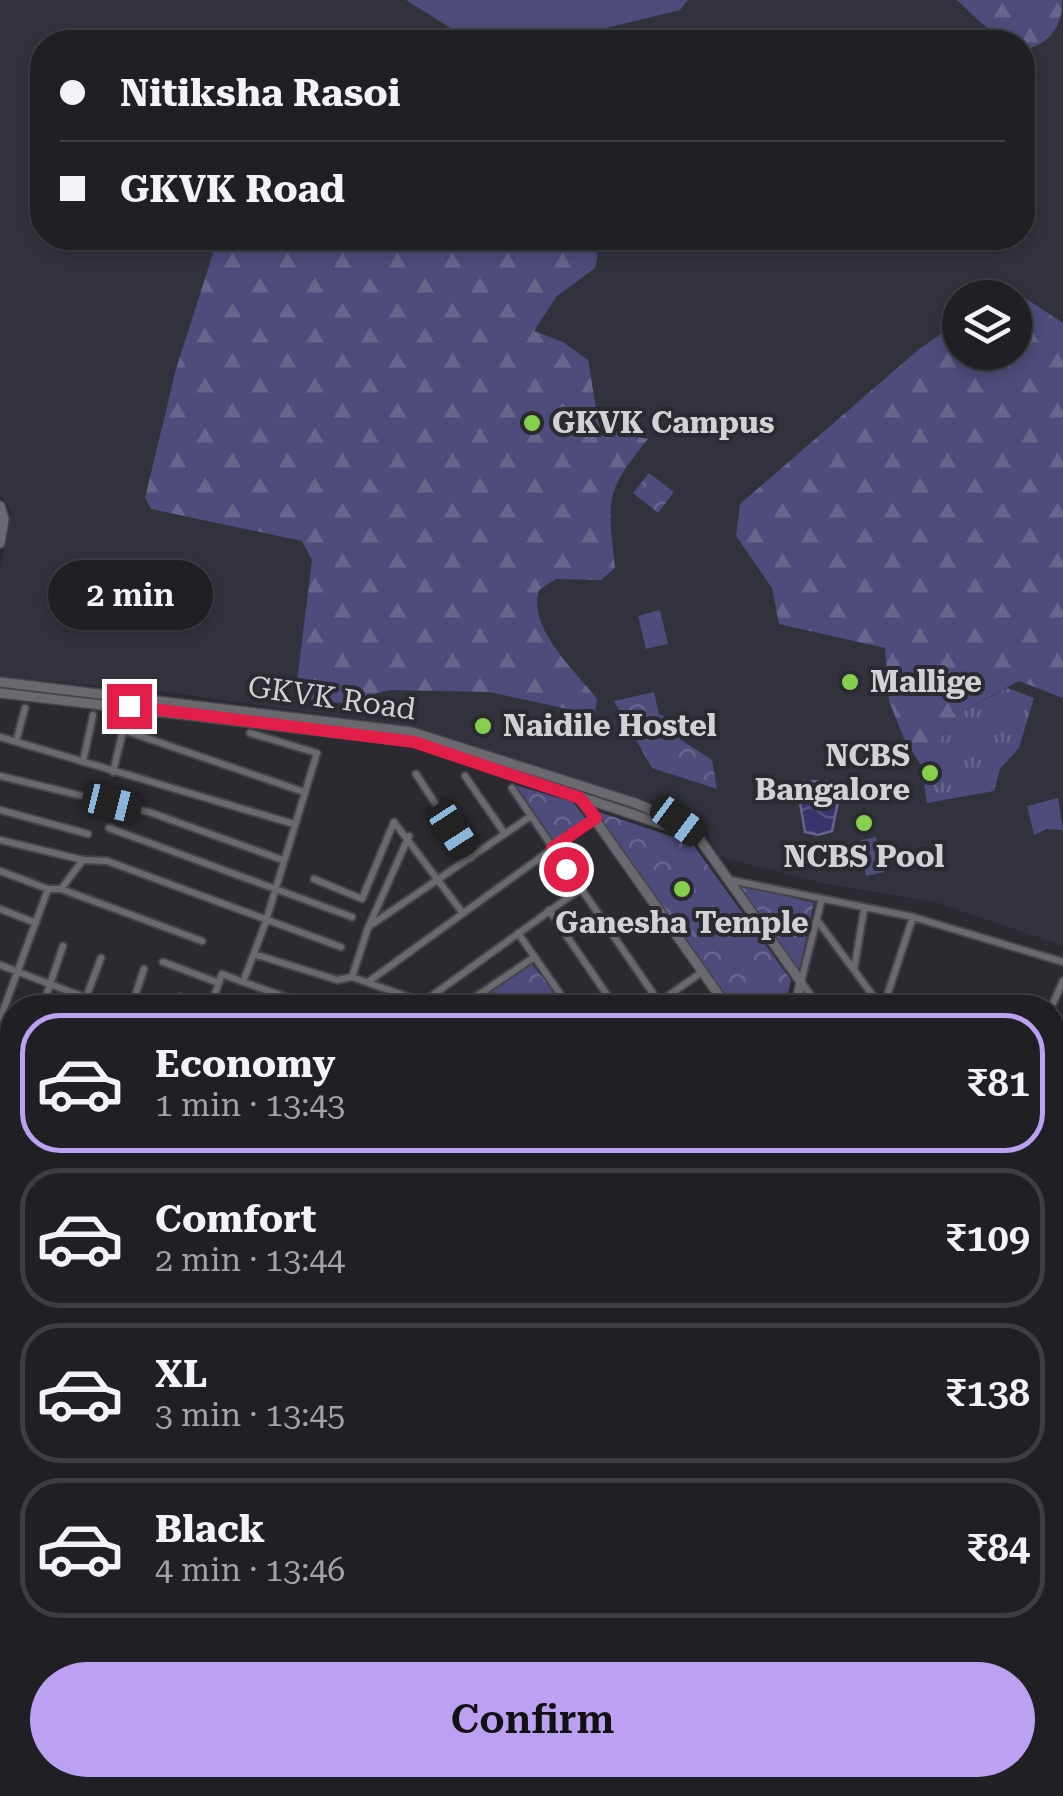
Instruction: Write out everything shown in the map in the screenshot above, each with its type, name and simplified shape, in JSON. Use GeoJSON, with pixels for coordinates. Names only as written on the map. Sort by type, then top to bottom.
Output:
{"type":"FeatureCollection","features":[{"type":"Feature","properties":{"kind":"main road"},"geometry":{"type":"LineString","coordinates":[[0,506],[4,519],[0,542]]}},
{"type":"Feature","properties":{"kind":"main road","name":"GKVK Road"},"geometry":{"type":"LineString","coordinates":[[0,682],[130,701],[412,732],[664,815],[698,837],[801,982]]}},
{"type":"Feature","properties":{"kind":"main road","name":"GKVK Road"},"geometry":{"type":"LineString","coordinates":[[0,694],[130,701]]}},
{"type":"Feature","properties":{"kind":"main road","name":"GKVK Road"},"geometry":{"type":"LineString","coordinates":[[321,724],[414,742],[698,837]]}},
{"type":"Feature","properties":{"kind":"main road"},"geometry":{"type":"LineString","coordinates":[[566,794],[570,782]]}},
{"type":"Feature","properties":{"kind":"main road"},"geometry":{"type":"LineString","coordinates":[[580,798],[719,995]]}},
{"type":"Feature","properties":{"kind":"main road"},"geometry":{"type":"LineString","coordinates":[[798,995],[801,982]]}},
{"type":"Feature","properties":{"kind":"street"},"geometry":{"type":"LineString","coordinates":[[112,772],[130,701]]}},
{"type":"Feature","properties":{"kind":"street"},"geometry":{"type":"LineString","coordinates":[[16,742],[25,708]]}},
{"type":"Feature","properties":{"kind":"street"},"geometry":{"type":"LineString","coordinates":[[82,762],[93,714]]}},
{"type":"Feature","properties":{"kind":"street"},"geometry":{"type":"LineString","coordinates":[[123,730],[304,792]]}},
{"type":"Feature","properties":{"kind":"street"},"geometry":{"type":"LineString","coordinates":[[242,982],[266,922],[318,753],[250,732]]}},
{"type":"Feature","properties":{"kind":"street"},"geometry":{"type":"LineString","coordinates":[[0,737],[294,824]]}},
{"type":"Feature","properties":{"kind":"street"},"geometry":{"type":"LineString","coordinates":[[416,774],[471,858]]}},
{"type":"Feature","properties":{"kind":"street"},"geometry":{"type":"LineString","coordinates":[[0,776],[148,812],[283,860]]}},
{"type":"Feature","properties":{"kind":"street"},"geometry":{"type":"LineString","coordinates":[[465,776],[505,834]]}},
{"type":"Feature","properties":{"kind":"street"},"geometry":{"type":"LineString","coordinates":[[512,788],[655,995]]}},
{"type":"Feature","properties":{"kind":"street"},"geometry":{"type":"LineString","coordinates":[[0,810],[88,834]]}},
{"type":"Feature","properties":{"kind":"street"},"geometry":{"type":"LineString","coordinates":[[368,928],[531,816]]}},
{"type":"Feature","properties":{"kind":"street"},"geometry":{"type":"LineString","coordinates":[[368,982],[596,818]]}},
{"type":"Feature","properties":{"kind":"street"},"geometry":{"type":"LineString","coordinates":[[314,879],[362,899],[394,822],[409,836],[462,912]]}},
{"type":"Feature","properties":{"kind":"street"},"geometry":{"type":"LineString","coordinates":[[109,828],[352,916]]}},
{"type":"Feature","properties":{"kind":"street"},"geometry":{"type":"LineString","coordinates":[[352,977],[368,928],[409,836]]}},
{"type":"Feature","properties":{"kind":"street"},"geometry":{"type":"LineString","coordinates":[[0,840],[83,860],[107,861],[341,948]]}},
{"type":"Feature","properties":{"kind":"street"},"geometry":{"type":"LineString","coordinates":[[61,888],[83,860]]}},
{"type":"Feature","properties":{"kind":"street"},"geometry":{"type":"LineString","coordinates":[[0,871],[48,889],[61,888],[202,941]]}},
{"type":"Feature","properties":{"kind":"street"},"geometry":{"type":"LineString","coordinates":[[728,880],[821,902],[913,917],[1063,962]]}},
{"type":"Feature","properties":{"kind":"street"},"geometry":{"type":"LineString","coordinates":[[9,995],[48,889]]}},
{"type":"Feature","properties":{"kind":"street"},"geometry":{"type":"LineString","coordinates":[[433,995],[580,890]]}},
{"type":"Feature","properties":{"kind":"street"},"geometry":{"type":"LineString","coordinates":[[811,995],[801,982],[821,902]]}},
{"type":"Feature","properties":{"kind":"street"},"geometry":{"type":"LineString","coordinates":[[854,970],[864,908]]}},
{"type":"Feature","properties":{"kind":"street"},"geometry":{"type":"LineString","coordinates":[[0,909],[36,923]]}},
{"type":"Feature","properties":{"kind":"street"},"geometry":{"type":"LineString","coordinates":[[549,910],[607,995]]}},
{"type":"Feature","properties":{"kind":"street"},"geometry":{"type":"LineString","coordinates":[[886,995],[913,917]]}},
{"type":"Feature","properties":{"kind":"street"},"geometry":{"type":"LineString","coordinates":[[816,919],[872,995]]}},
{"type":"Feature","properties":{"kind":"street"},"geometry":{"type":"LineString","coordinates":[[518,933],[560,995]]}},
{"type":"Feature","properties":{"kind":"street"},"geometry":{"type":"LineString","coordinates":[[46,995],[63,946]]}},
{"type":"Feature","properties":{"kind":"street"},"geometry":{"type":"LineString","coordinates":[[254,954],[337,980],[352,977],[410,995]]}},
{"type":"Feature","properties":{"kind":"street"},"geometry":{"type":"LineString","coordinates":[[87,995],[101,958]]}},
{"type":"Feature","properties":{"kind":"street"},"geometry":{"type":"LineString","coordinates":[[479,995],[533,958]]}},
{"type":"Feature","properties":{"kind":"street"},"geometry":{"type":"LineString","coordinates":[[163,962],[219,982]]}},
{"type":"Feature","properties":{"kind":"street"},"geometry":{"type":"LineString","coordinates":[[0,965],[80,995]]}},
{"type":"Feature","properties":{"kind":"street"},"geometry":{"type":"LineString","coordinates":[[135,995],[144,969]]}},
{"type":"Feature","properties":{"kind":"street"},"geometry":{"type":"LineString","coordinates":[[674,995],[702,972]]}},
{"type":"Feature","properties":{"kind":"street"},"geometry":{"type":"LineString","coordinates":[[214,995],[222,974],[283,995]]}},
{"type":"Feature","properties":{"kind":"shaded area","name":"GKVK Campus"},"geometry":{"type":"Polygon","coordinates":[[[0,0],[1063,0],[1063,946],[939,903],[821,883],[718,856],[701,818],[419,728],[159,691],[0,677],[0,573],[11,511],[0,494],[0,0]]]}},
{"type":"Feature","properties":{"kind":"green space"},"geometry":{"type":"Polygon","coordinates":[[[406,0],[688,0],[680,10],[598,30],[454,30],[406,0]]]}},
{"type":"Feature","properties":{"kind":"green space"},"geometry":{"type":"Polygon","coordinates":[[[957,0],[1062,0],[1054,31],[1035,46],[1035,30],[991,30],[957,0]]]}},
{"type":"Feature","properties":{"kind":"green space"},"geometry":{"type":"Polygon","coordinates":[[[214,250],[598,253],[595,268],[556,297],[534,331],[563,342],[588,360],[596,406],[606,424],[648,439],[623,473],[612,498],[615,568],[601,580],[556,579],[539,590],[537,604],[546,634],[597,699],[595,715],[489,692],[390,690],[340,703],[295,697],[312,560],[302,541],[151,509],[145,498],[176,369],[214,250]]]}},
{"type":"Feature","properties":{"kind":"green space"},"geometry":{"type":"Polygon","coordinates":[[[1032,303],[1063,323],[1063,698],[1019,681],[958,714],[921,765],[905,741],[889,701],[885,648],[779,624],[772,588],[736,536],[740,504],[942,333],[942,370],[1032,370],[1032,303]]]}},
{"type":"Feature","properties":{"kind":"green space"},"geometry":{"type":"Polygon","coordinates":[[[649,473],[674,492],[658,513],[633,493],[649,473]]]}},
{"type":"Feature","properties":{"kind":"green space"},"geometry":{"type":"Polygon","coordinates":[[[660,610],[668,644],[646,649],[638,616],[660,610]]]}},
{"type":"Feature","properties":{"kind":"green space"},"geometry":{"type":"Polygon","coordinates":[[[1007,688],[1034,698],[1019,748],[1000,769],[994,791],[927,803],[921,765],[958,714],[1007,688]]]}},
{"type":"Feature","properties":{"kind":"green space"},"geometry":{"type":"Polygon","coordinates":[[[654,692],[659,714],[674,721],[681,740],[712,760],[717,789],[652,768],[614,701],[654,692]]]}},
{"type":"Feature","properties":{"kind":"green space"},"geometry":{"type":"Polygon","coordinates":[[[515,785],[573,802],[586,819],[554,842],[515,785]]]}},
{"type":"Feature","properties":{"kind":"green space"},"geometry":{"type":"Polygon","coordinates":[[[1058,798],[1063,830],[1047,829],[1034,835],[1027,806],[1058,798]]]}},
{"type":"Feature","properties":{"kind":"green space"},"geometry":{"type":"Polygon","coordinates":[[[593,810],[692,843],[791,980],[788,995],[725,995],[593,810]]]}},
{"type":"Feature","properties":{"kind":"green space"},"geometry":{"type":"Polygon","coordinates":[[[876,837],[884,872],[866,876],[858,841],[876,837]]]}},
{"type":"Feature","properties":{"kind":"green space"},"geometry":{"type":"Polygon","coordinates":[[[740,884],[814,903],[799,971],[740,889],[740,884]]]}},
{"type":"Feature","properties":{"kind":"green space"},"geometry":{"type":"Polygon","coordinates":[[[532,964],[557,995],[487,995],[532,964]]]}},
{"type":"Feature","properties":{"kind":"water"},"geometry":{"type":"Polygon","coordinates":[[[801,781],[842,782],[832,831],[818,835],[805,832],[797,785],[801,781]]]}},
{"type":"Feature","properties":{"kind":"place","name":"GKVK Campus"},"geometry":{"type":"Point","coordinates":[532,423]}},
{"type":"Feature","properties":{"kind":"place","name":"Mallige"},"geometry":{"type":"Point","coordinates":[850,682]}},
{"type":"Feature","properties":{"kind":"place","name":"Naidile Hostel"},"geometry":{"type":"Point","coordinates":[483,726]}},
{"type":"Feature","properties":{"kind":"place","name":"NCBS Bangalore"},"geometry":{"type":"Point","coordinates":[930,773]}},
{"type":"Feature","properties":{"kind":"place","name":"NCBS Pool"},"geometry":{"type":"Point","coordinates":[864,823]}},
{"type":"Feature","properties":{"kind":"place","name":"Ganesha Temple"},"geometry":{"type":"Point","coordinates":[682,889]}},
{"type":"Feature","properties":{"kind":"route"},"geometry":{"type":"LineString","coordinates":[[129,706],[414,742],[580,798],[596,818],[552,848],[566,869]]}}]}
